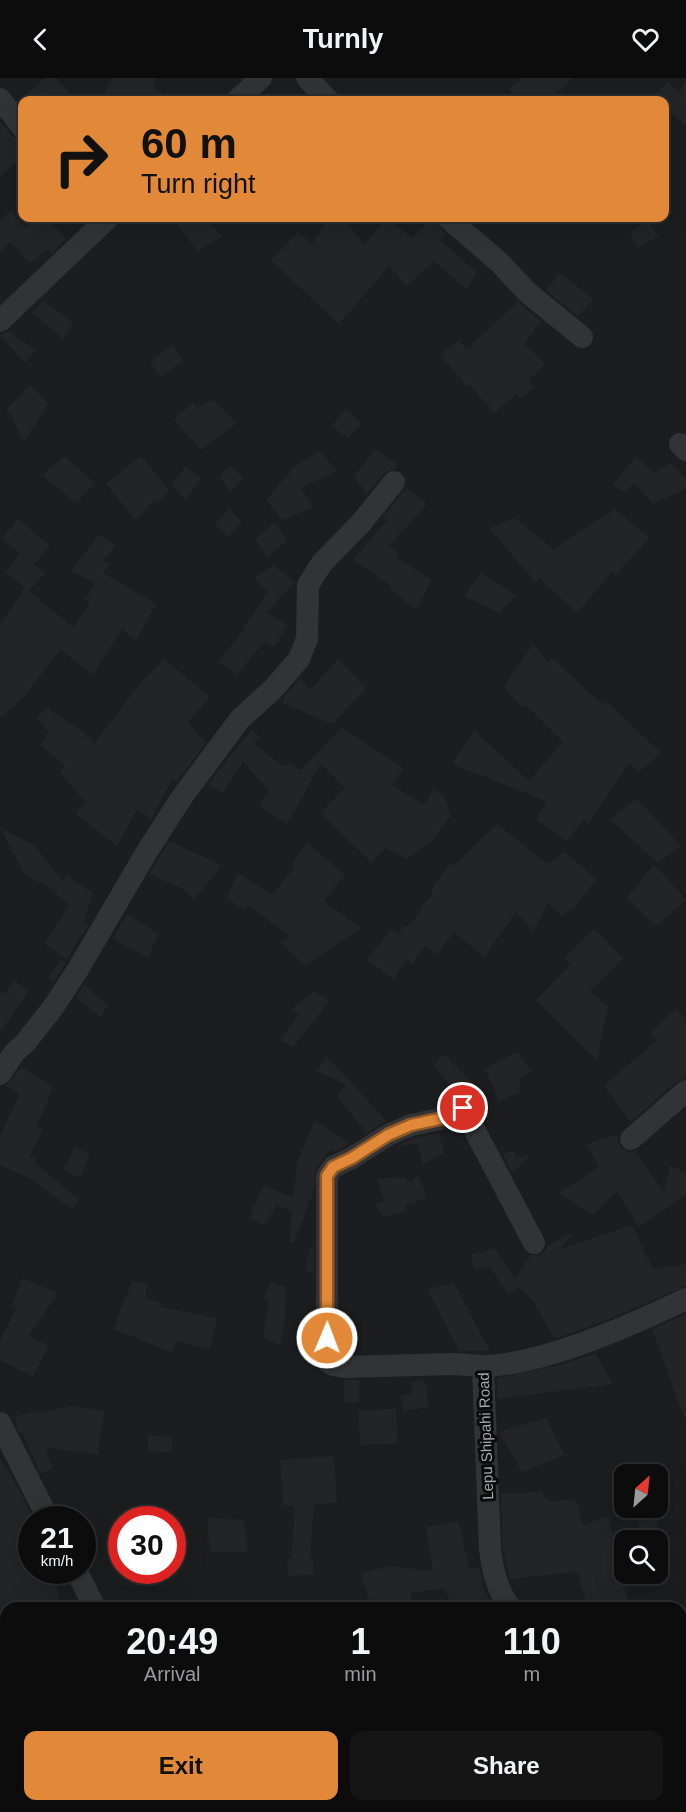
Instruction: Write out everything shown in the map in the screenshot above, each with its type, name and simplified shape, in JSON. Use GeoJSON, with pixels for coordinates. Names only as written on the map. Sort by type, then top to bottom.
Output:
{"type":"FeatureCollection","features":[{"type":"Feature","properties":{"kind":"street"},"geometry":{"type":"LineString","coordinates":[[241,96],[261,78]]}},
{"type":"Feature","properties":{"kind":"street"},"geometry":{"type":"LineString","coordinates":[[307,78],[324,96]]}},
{"type":"Feature","properties":{"kind":"street"},"geometry":{"type":"LineString","coordinates":[[0,99],[18,122]]}},
{"type":"Feature","properties":{"kind":"street"},"geometry":{"type":"LineString","coordinates":[[0,321],[98,222]]}},
{"type":"Feature","properties":{"kind":"street"},"geometry":{"type":"LineString","coordinates":[[453,222],[500,263],[527,292],[582,338]]}},
{"type":"Feature","properties":{"kind":"street"},"geometry":{"type":"LineString","coordinates":[[0,1074],[14,1053],[26,1042],[54,1006],[77,971],[146,853],[182,797],[240,719],[273,689],[299,659],[307,639],[308,585],[322,562],[361,523],[394,482]]}},
{"type":"Feature","properties":{"kind":"street"},"geometry":{"type":"LineString","coordinates":[[631,1139],[686,1091]]}},
{"type":"Feature","properties":{"kind":"street"},"geometry":{"type":"LineString","coordinates":[[483,1366],[453,1364],[345,1367],[333,1365],[327,1361],[327,1176],[333,1167],[388,1135],[411,1125],[439,1119],[463,1108],[534,1243]]}},
{"type":"Feature","properties":{"kind":"street","name":"Lepu Shipahi Road"},"geometry":{"type":"LineString","coordinates":[[506,1602],[500,1594],[493,1573],[490,1549],[483,1366],[500,1366],[564,1349],[657,1313],[686,1299]]}},
{"type":"Feature","properties":{"kind":"street"},"geometry":{"type":"LineString","coordinates":[[0,1423],[42,1506]]}},
{"type":"Feature","properties":{"kind":"street"},"geometry":{"type":"LineString","coordinates":[[83,1584],[92,1602]]}},
{"type":"Feature","properties":{"kind":"shaded area"},"geometry":{"type":"Polygon","coordinates":[[[0,78],[686,78],[686,1602],[0,1602],[0,78]]]}},
{"type":"Feature","properties":{"kind":"building"},"geometry":{"type":"Polygon","coordinates":[[[45,78],[56,78],[72,96],[25,96],[45,78]]]}},
{"type":"Feature","properties":{"kind":"building"},"geometry":{"type":"Polygon","coordinates":[[[112,78],[157,78],[153,86],[164,96],[110,96],[104,93],[112,78]]]}},
{"type":"Feature","properties":{"kind":"building"},"geometry":{"type":"Polygon","coordinates":[[[522,78],[573,78],[554,96],[515,96],[509,89],[522,78]]]}},
{"type":"Feature","properties":{"kind":"building"},"geometry":{"type":"Polygon","coordinates":[[[668,81],[678,92],[686,82],[686,126],[669,113],[669,96],[654,96],[668,81]]]}},
{"type":"Feature","properties":{"kind":"building"},"geometry":{"type":"Polygon","coordinates":[[[0,121],[12,136],[18,138],[18,160],[0,177],[0,121]]]}},
{"type":"Feature","properties":{"kind":"building"},"geometry":{"type":"Polygon","coordinates":[[[11,211],[25,228],[32,222],[51,222],[66,239],[52,253],[48,249],[30,264],[10,242],[0,252],[0,221],[11,211]]]}},
{"type":"Feature","properties":{"kind":"building"},"geometry":{"type":"Polygon","coordinates":[[[176,222],[209,222],[222,237],[197,251],[176,222]]]}},
{"type":"Feature","properties":{"kind":"building"},"geometry":{"type":"Polygon","coordinates":[[[326,222],[346,222],[365,244],[383,222],[391,222],[413,238],[427,222],[436,222],[446,234],[440,240],[477,273],[466,289],[434,261],[407,286],[389,266],[339,324],[271,260],[298,232],[312,244],[326,222]]]}},
{"type":"Feature","properties":{"kind":"building"},"geometry":{"type":"Polygon","coordinates":[[[644,222],[648,222],[659,236],[638,248],[630,233],[644,222]]]}},
{"type":"Feature","properties":{"kind":"building"},"geometry":{"type":"Polygon","coordinates":[[[560,273],[594,300],[578,316],[545,290],[560,273]]]}},
{"type":"Feature","properties":{"kind":"building"},"geometry":{"type":"Polygon","coordinates":[[[44,301],[73,322],[63,339],[32,312],[44,301]]]}},
{"type":"Feature","properties":{"kind":"building"},"geometry":{"type":"Polygon","coordinates":[[[518,302],[541,321],[524,344],[546,364],[528,381],[535,387],[521,399],[516,394],[494,413],[440,355],[459,340],[467,349],[518,302]]]}},
{"type":"Feature","properties":{"kind":"building"},"geometry":{"type":"Polygon","coordinates":[[[9,331],[35,350],[25,363],[0,335],[9,331]]]}},
{"type":"Feature","properties":{"kind":"building"},"geometry":{"type":"Polygon","coordinates":[[[173,344],[183,360],[161,377],[150,362],[173,344]]]}},
{"type":"Feature","properties":{"kind":"building"},"geometry":{"type":"Polygon","coordinates":[[[30,384],[48,404],[24,442],[7,409],[30,384]]]}},
{"type":"Feature","properties":{"kind":"building"},"geometry":{"type":"Polygon","coordinates":[[[213,400],[237,423],[201,450],[174,419],[193,403],[198,408],[213,400]]]}},
{"type":"Feature","properties":{"kind":"building"},"geometry":{"type":"Polygon","coordinates":[[[347,409],[361,424],[348,438],[331,426],[347,409]]]}},
{"type":"Feature","properties":{"kind":"building"},"geometry":{"type":"Polygon","coordinates":[[[376,449],[398,465],[395,469],[384,473],[367,494],[354,476],[376,449]]]}},
{"type":"Feature","properties":{"kind":"building"},"geometry":{"type":"Polygon","coordinates":[[[320,451],[337,471],[301,488],[314,507],[283,520],[266,500],[294,467],[320,451]]]}},
{"type":"Feature","properties":{"kind":"building"},"geometry":{"type":"Polygon","coordinates":[[[64,456],[95,483],[76,503],[42,475],[64,456]]]}},
{"type":"Feature","properties":{"kind":"building"},"geometry":{"type":"Polygon","coordinates":[[[141,456],[170,491],[157,502],[155,499],[136,520],[106,484],[141,456]]]}},
{"type":"Feature","properties":{"kind":"building"},"geometry":{"type":"Polygon","coordinates":[[[636,456],[654,473],[671,463],[686,480],[686,489],[653,504],[634,483],[625,492],[612,486],[636,456]]]}},
{"type":"Feature","properties":{"kind":"building"},"geometry":{"type":"Polygon","coordinates":[[[230,465],[243,478],[231,492],[219,477],[230,465]]]}},
{"type":"Feature","properties":{"kind":"building"},"geometry":{"type":"Polygon","coordinates":[[[185,467],[201,478],[186,501],[172,485],[185,467]]]}},
{"type":"Feature","properties":{"kind":"building"},"geometry":{"type":"Polygon","coordinates":[[[406,488],[427,504],[389,546],[399,554],[397,557],[432,580],[416,610],[389,588],[391,586],[353,560],[387,520],[383,517],[406,488]]]}},
{"type":"Feature","properties":{"kind":"building"},"geometry":{"type":"Polygon","coordinates":[[[229,508],[242,522],[229,537],[214,525],[229,508]]]}},
{"type":"Feature","properties":{"kind":"building"},"geometry":{"type":"Polygon","coordinates":[[[615,509],[649,538],[615,576],[612,572],[577,613],[539,578],[536,583],[489,528],[515,518],[553,549],[615,509]]]}},
{"type":"Feature","properties":{"kind":"building"},"geometry":{"type":"Polygon","coordinates":[[[18,519],[50,546],[34,564],[45,573],[29,591],[73,627],[90,603],[85,599],[95,583],[71,571],[100,534],[116,546],[103,560],[109,564],[103,573],[156,604],[136,641],[122,629],[92,675],[61,649],[22,699],[0,718],[0,624],[25,588],[5,572],[20,553],[2,539],[18,519]]]}},
{"type":"Feature","properties":{"kind":"building"},"geometry":{"type":"Polygon","coordinates":[[[275,522],[287,540],[268,557],[255,540],[275,522]]]}},
{"type":"Feature","properties":{"kind":"building"},"geometry":{"type":"Polygon","coordinates":[[[273,565],[295,582],[267,612],[287,625],[275,647],[265,641],[237,675],[217,662],[245,629],[243,628],[268,592],[254,578],[273,565]]]}},
{"type":"Feature","properties":{"kind":"building"},"geometry":{"type":"Polygon","coordinates":[[[480,573],[516,595],[499,613],[464,596],[480,573]]]}},
{"type":"Feature","properties":{"kind":"building"},"geometry":{"type":"Polygon","coordinates":[[[533,644],[549,663],[552,658],[603,705],[606,701],[661,753],[639,772],[629,763],[588,825],[584,820],[567,841],[536,820],[546,801],[452,764],[474,730],[529,781],[563,742],[525,704],[522,708],[504,687],[533,644]]]}},
{"type":"Feature","properties":{"kind":"building"},"geometry":{"type":"Polygon","coordinates":[[[164,659],[210,697],[188,722],[206,743],[176,782],[173,778],[151,819],[137,810],[117,846],[75,813],[86,803],[60,772],[65,766],[40,744],[49,732],[36,717],[48,708],[86,734],[82,741],[89,735],[95,743],[141,682],[164,659]]]}},
{"type":"Feature","properties":{"kind":"building"},"geometry":{"type":"Polygon","coordinates":[[[338,659],[366,688],[332,724],[282,703],[285,695],[301,678],[310,690],[338,659]]]}},
{"type":"Feature","properties":{"kind":"building"},"geometry":{"type":"Polygon","coordinates":[[[342,727],[403,768],[392,785],[424,805],[434,789],[444,796],[451,816],[431,842],[406,859],[386,848],[371,862],[320,813],[345,788],[321,764],[287,824],[259,805],[269,791],[243,762],[223,793],[208,784],[251,730],[259,736],[254,744],[284,767],[288,763],[301,770],[342,727]]]}},
{"type":"Feature","properties":{"kind":"building"},"geometry":{"type":"Polygon","coordinates":[[[637,799],[681,846],[658,863],[610,819],[637,799]]]}},
{"type":"Feature","properties":{"kind":"building"},"geometry":{"type":"Polygon","coordinates":[[[497,824],[547,864],[565,852],[596,879],[578,904],[562,916],[548,903],[533,931],[516,912],[484,957],[454,932],[437,955],[425,946],[412,964],[406,959],[394,979],[366,960],[392,929],[398,933],[404,925],[407,927],[433,894],[430,891],[451,863],[454,866],[497,824]]]}},
{"type":"Feature","properties":{"kind":"building"},"geometry":{"type":"Polygon","coordinates":[[[0,828],[34,845],[63,881],[66,875],[93,893],[84,922],[89,924],[67,960],[45,944],[69,905],[55,894],[57,891],[25,875],[0,828]]]}},
{"type":"Feature","properties":{"kind":"building"},"geometry":{"type":"Polygon","coordinates":[[[170,841],[222,866],[194,899],[183,889],[149,874],[170,841]]]}},
{"type":"Feature","properties":{"kind":"building"},"geometry":{"type":"Polygon","coordinates":[[[307,843],[345,875],[324,901],[361,928],[305,966],[280,942],[290,937],[248,905],[244,910],[227,898],[237,873],[272,895],[295,867],[291,864],[307,843]]]}},
{"type":"Feature","properties":{"kind":"building"},"geometry":{"type":"Polygon","coordinates":[[[654,864],[686,900],[656,926],[627,898],[654,864]]]}},
{"type":"Feature","properties":{"kind":"building"},"geometry":{"type":"Polygon","coordinates":[[[127,914],[158,934],[148,958],[113,939],[127,914]]]}},
{"type":"Feature","properties":{"kind":"building"},"geometry":{"type":"Polygon","coordinates":[[[594,928],[623,959],[590,991],[608,1006],[597,1060],[536,1000],[571,964],[565,958],[594,928]]]}},
{"type":"Feature","properties":{"kind":"building"},"geometry":{"type":"Polygon","coordinates":[[[61,960],[66,963],[54,982],[48,978],[61,960]]]}},
{"type":"Feature","properties":{"kind":"building"},"geometry":{"type":"Polygon","coordinates":[[[14,980],[29,991],[0,1032],[0,991],[6,994],[14,980]]]}},
{"type":"Feature","properties":{"kind":"building"},"geometry":{"type":"Polygon","coordinates":[[[84,985],[108,1005],[101,1018],[76,997],[84,985]]]}},
{"type":"Feature","properties":{"kind":"building"},"geometry":{"type":"Polygon","coordinates":[[[314,991],[329,1001],[293,1047],[280,1040],[299,1015],[292,1009],[314,991]]]}},
{"type":"Feature","properties":{"kind":"building"},"geometry":{"type":"Polygon","coordinates":[[[676,1008],[686,1019],[686,1076],[677,1081],[630,1122],[604,1086],[657,1040],[650,1033],[676,1008]]]}},
{"type":"Feature","properties":{"kind":"building"},"geometry":{"type":"Polygon","coordinates":[[[517,1052],[531,1071],[520,1079],[519,1095],[499,1101],[485,1069],[517,1052]]]}},
{"type":"Feature","properties":{"kind":"building"},"geometry":{"type":"Polygon","coordinates":[[[444,1054],[475,1085],[464,1095],[459,1095],[433,1065],[444,1054]]]}},
{"type":"Feature","properties":{"kind":"building"},"geometry":{"type":"Polygon","coordinates":[[[326,1056],[386,1121],[367,1133],[337,1096],[346,1085],[317,1071],[326,1056]]]}},
{"type":"Feature","properties":{"kind":"building"},"geometry":{"type":"Polygon","coordinates":[[[21,1067],[53,1087],[37,1127],[43,1129],[30,1156],[79,1200],[72,1209],[31,1179],[0,1165],[0,1136],[20,1094],[5,1086],[21,1067]]]}},
{"type":"Feature","properties":{"kind":"building"},"geometry":{"type":"Polygon","coordinates":[[[315,1120],[350,1143],[334,1152],[330,1149],[316,1169],[314,1190],[294,1243],[289,1242],[292,1212],[277,1205],[264,1225],[250,1218],[251,1212],[264,1185],[293,1198],[298,1159],[315,1120]]]}},
{"type":"Feature","properties":{"kind":"building"},"geometry":{"type":"Polygon","coordinates":[[[439,1133],[445,1153],[423,1164],[417,1144],[396,1146],[415,1138],[439,1133]]]}},
{"type":"Feature","properties":{"kind":"building"},"geometry":{"type":"Polygon","coordinates":[[[618,1134],[621,1147],[627,1152],[635,1151],[664,1192],[670,1165],[686,1173],[686,1195],[639,1227],[617,1190],[593,1215],[558,1193],[599,1167],[587,1144],[618,1134]]]}},
{"type":"Feature","properties":{"kind":"building"},"geometry":{"type":"Polygon","coordinates":[[[75,1147],[90,1154],[80,1178],[63,1170],[75,1147]]]}},
{"type":"Feature","properties":{"kind":"building"},"geometry":{"type":"Polygon","coordinates":[[[515,1150],[516,1159],[532,1154],[512,1173],[503,1154],[515,1150]]]}},
{"type":"Feature","properties":{"kind":"building"},"geometry":{"type":"Polygon","coordinates":[[[418,1174],[427,1198],[404,1206],[407,1211],[384,1217],[375,1204],[385,1201],[377,1179],[403,1177],[411,1182],[418,1174]]]}},
{"type":"Feature","properties":{"kind":"building"},"geometry":{"type":"Polygon","coordinates":[[[632,1225],[653,1269],[686,1264],[686,1286],[609,1319],[554,1339],[534,1302],[518,1287],[508,1294],[490,1267],[475,1270],[470,1255],[495,1248],[515,1280],[530,1255],[540,1255],[547,1246],[572,1233],[573,1235],[559,1250],[632,1225]]]}},
{"type":"Feature","properties":{"kind":"building"},"geometry":{"type":"Polygon","coordinates":[[[314,1246],[314,1273],[306,1272],[309,1247],[314,1246]]]}},
{"type":"Feature","properties":{"kind":"building"},"geometry":{"type":"Polygon","coordinates":[[[22,1278],[58,1293],[29,1336],[49,1346],[33,1377],[0,1360],[0,1341],[16,1308],[12,1306],[22,1278]]]}},
{"type":"Feature","properties":{"kind":"building"},"geometry":{"type":"Polygon","coordinates":[[[132,1281],[147,1283],[146,1297],[162,1304],[160,1307],[217,1318],[210,1349],[176,1341],[173,1353],[113,1329],[132,1281]]]}},
{"type":"Feature","properties":{"kind":"building"},"geometry":{"type":"Polygon","coordinates":[[[271,1281],[286,1287],[285,1322],[280,1345],[263,1337],[268,1301],[264,1298],[271,1281]]]}},
{"type":"Feature","properties":{"kind":"building"},"geometry":{"type":"Polygon","coordinates":[[[454,1283],[490,1351],[459,1351],[428,1289],[454,1283]]]}},
{"type":"Feature","properties":{"kind":"building"},"geometry":{"type":"Polygon","coordinates":[[[686,1314],[686,1417],[684,1417],[652,1329],[686,1314]]]}},
{"type":"Feature","properties":{"kind":"building"},"geometry":{"type":"Polygon","coordinates":[[[595,1353],[613,1384],[498,1399],[497,1378],[565,1364],[595,1353]]]}},
{"type":"Feature","properties":{"kind":"building"},"geometry":{"type":"Polygon","coordinates":[[[344,1380],[359,1380],[359,1402],[344,1402],[344,1380]]]}},
{"type":"Feature","properties":{"kind":"building"},"geometry":{"type":"Polygon","coordinates":[[[425,1380],[429,1407],[403,1411],[401,1395],[413,1394],[411,1382],[425,1380]]]}},
{"type":"Feature","properties":{"kind":"building"},"geometry":{"type":"Polygon","coordinates":[[[73,1406],[104,1411],[98,1455],[45,1447],[52,1469],[40,1473],[22,1432],[20,1433],[17,1427],[15,1416],[73,1406]]]}},
{"type":"Feature","properties":{"kind":"building"},"geometry":{"type":"Polygon","coordinates":[[[396,1409],[397,1443],[360,1445],[358,1410],[396,1409]]]}},
{"type":"Feature","properties":{"kind":"building"},"geometry":{"type":"Polygon","coordinates":[[[546,1418],[564,1455],[522,1472],[499,1432],[546,1418]]]}},
{"type":"Feature","properties":{"kind":"building"},"geometry":{"type":"Polygon","coordinates":[[[148,1435],[172,1437],[172,1451],[149,1452],[148,1435]]]}},
{"type":"Feature","properties":{"kind":"building"},"geometry":{"type":"Polygon","coordinates":[[[334,1456],[337,1503],[314,1504],[310,1559],[313,1558],[313,1575],[288,1576],[287,1559],[291,1559],[295,1505],[283,1506],[280,1460],[334,1456]]]}},
{"type":"Feature","properties":{"kind":"building"},"geometry":{"type":"Polygon","coordinates":[[[0,1459],[27,1506],[18,1506],[18,1584],[56,1584],[59,1602],[0,1602],[0,1459]]]}},
{"type":"Feature","properties":{"kind":"building"},"geometry":{"type":"Polygon","coordinates":[[[541,1492],[549,1501],[576,1500],[583,1525],[608,1516],[614,1541],[614,1584],[624,1584],[629,1602],[586,1602],[577,1572],[510,1579],[503,1548],[501,1494],[541,1492]]]}},
{"type":"Feature","properties":{"kind":"building"},"geometry":{"type":"Polygon","coordinates":[[[207,1518],[244,1520],[248,1552],[210,1553],[207,1518]]]}},
{"type":"Feature","properties":{"kind":"building"},"geometry":{"type":"Polygon","coordinates":[[[656,1518],[658,1530],[639,1530],[638,1522],[656,1518]]]}},
{"type":"Feature","properties":{"kind":"building"},"geometry":{"type":"Polygon","coordinates":[[[459,1521],[469,1568],[479,1567],[483,1583],[480,1583],[491,1602],[451,1602],[444,1589],[411,1593],[412,1602],[369,1602],[361,1574],[389,1566],[433,1571],[426,1527],[459,1521]]]}},
{"type":"Feature","properties":{"kind":"route"},"geometry":{"type":"LineString","coordinates":[[327,1338],[327,1176],[333,1167],[388,1135],[411,1125],[439,1119],[463,1108]]}}]}
